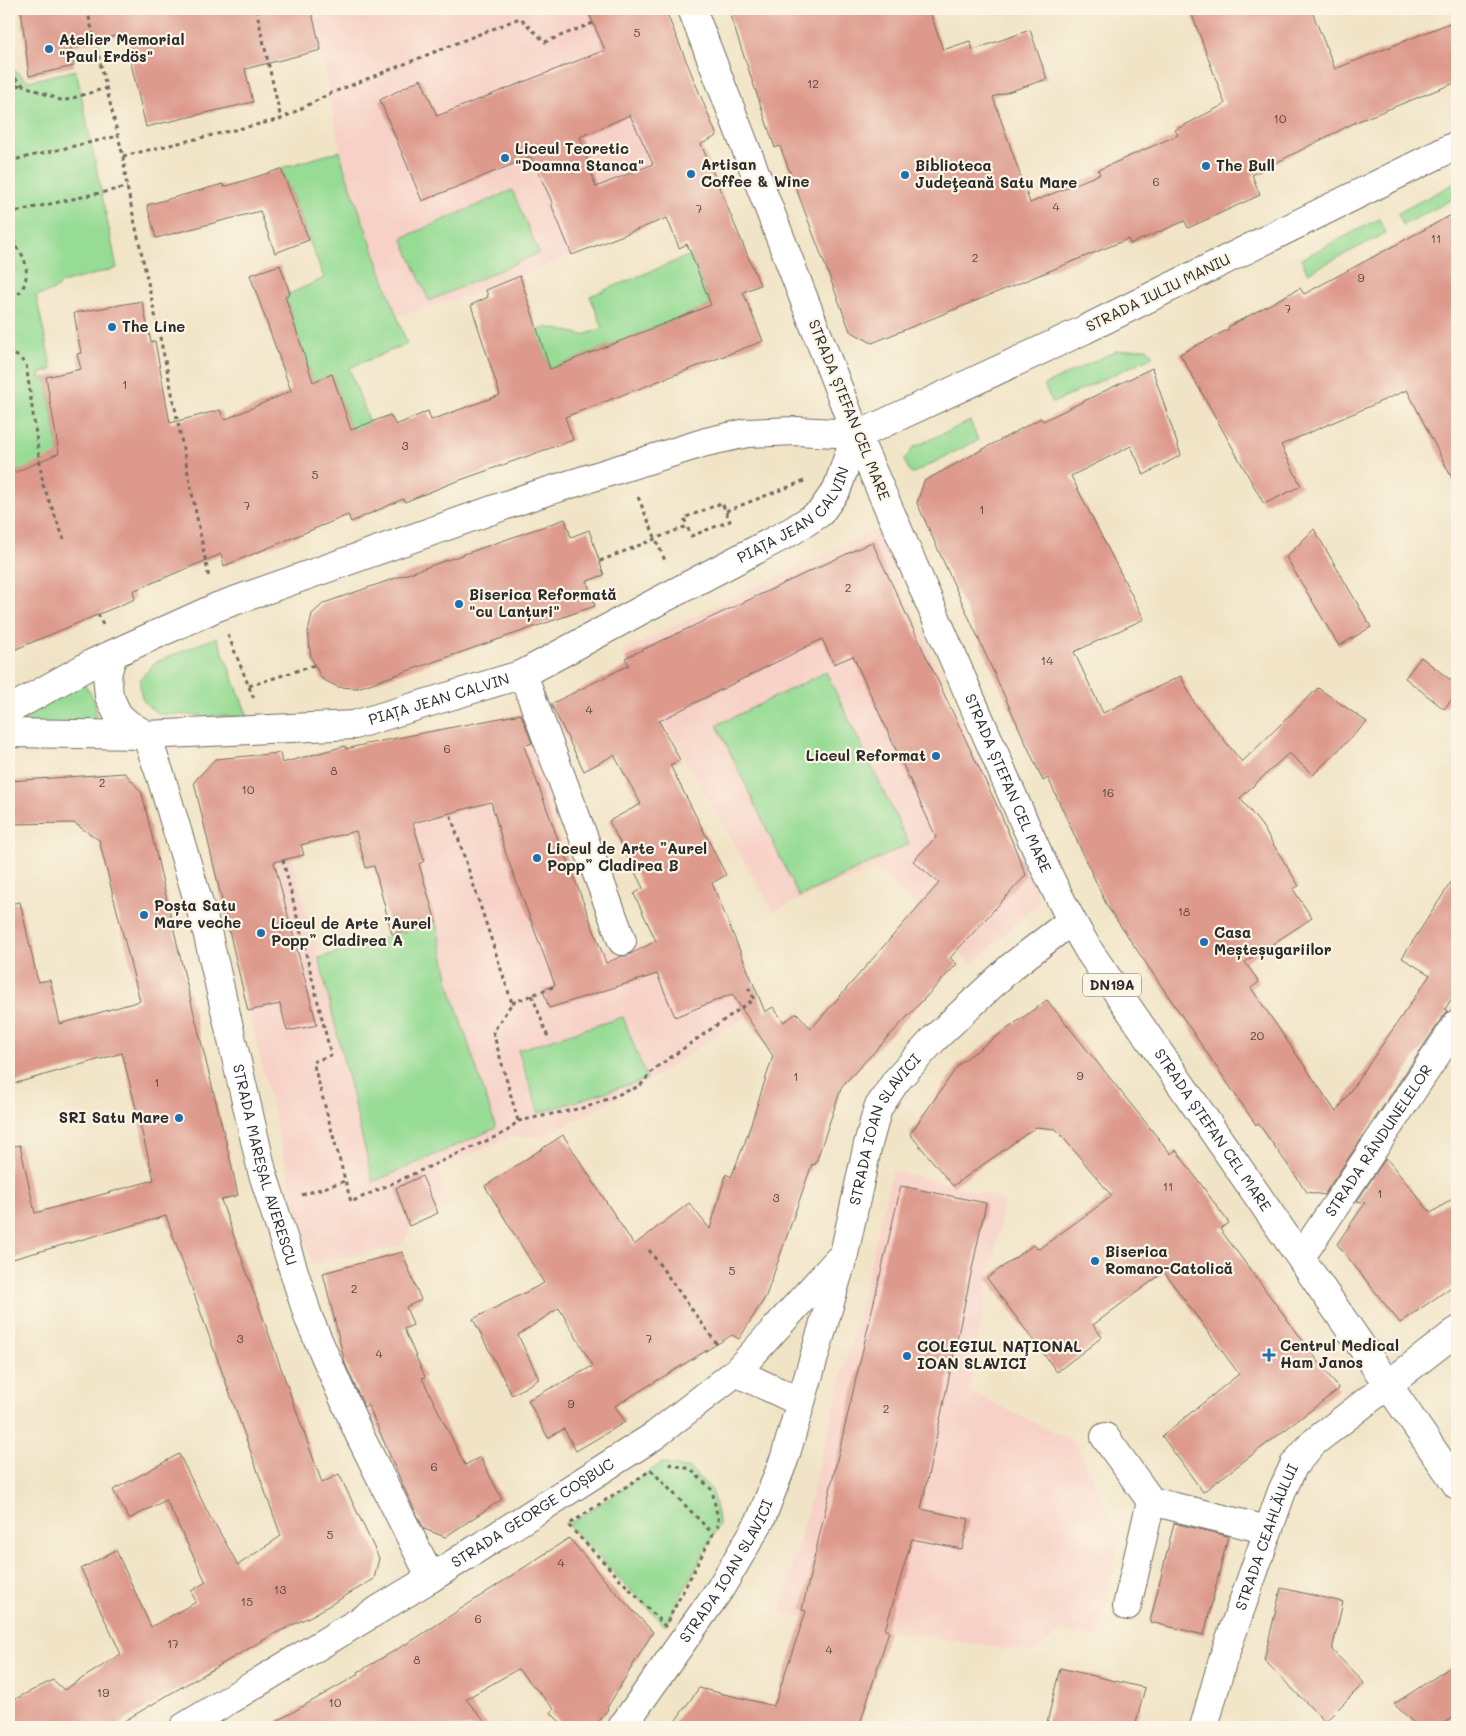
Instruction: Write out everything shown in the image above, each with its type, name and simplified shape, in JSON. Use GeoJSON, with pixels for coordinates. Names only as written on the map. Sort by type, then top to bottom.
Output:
{"type":"FeatureCollection","features":[{"type":"Feature","properties":{"kind":"street","name":"STRADA ȘTEFAN CEL MARE"},"geometry":{"type":"LineString","coordinates":[[692,9],[856,434],[1007,782],[1050,879],[1071,921],[1089,950],[1457,1485]]}},
{"type":"Feature","properties":{"kind":"street","name":"STRADA IULIU MANIU"},"geometry":{"type":"LineString","coordinates":[[856,434],[867,431],[1084,330],[1457,145]]}},
{"type":"Feature","properties":{"kind":"street","name":"PIAȚA JEAN CALVIN"},"geometry":{"type":"LineString","coordinates":[[9,710],[103,659],[217,607],[529,497],[706,442],[747,432],[796,431],[856,434],[836,489],[820,513],[792,531],[523,674],[354,725],[146,734],[9,733]]}},
{"type":"Feature","properties":{"kind":"street"},"geometry":{"type":"LineString","coordinates":[[103,659],[108,696],[118,715],[128,724],[146,734]]}},
{"type":"Feature","properties":{"kind":"street"},"geometry":{"type":"LineString","coordinates":[[523,674],[622,941]]}},
{"type":"Feature","properties":{"kind":"street","name":"STRADA MAREȘAL AVERESCU"},"geometry":{"type":"LineString","coordinates":[[146,734],[206,926],[262,1171],[309,1319],[360,1434],[431,1578]]}},
{"type":"Feature","properties":{"kind":"street","name":"STRADA IOAN SLAVICI"},"geometry":{"type":"LineString","coordinates":[[622,1727],[720,1589],[761,1519],[785,1457],[844,1254],[868,1144],[878,1108],[896,1081],[934,1040],[1011,967],[1071,921]]}},
{"type":"Feature","properties":{"kind":"street","name":"STRADA RÂNDUNELELOR"},"geometry":{"type":"LineString","coordinates":[[1301,1257],[1457,1024]]}},
{"type":"Feature","properties":{"kind":"street","name":"STRADA GEORGE COȘBUC"},"geometry":{"type":"LineString","coordinates":[[184,1727],[431,1578],[654,1436],[736,1372],[844,1254]]}},
{"type":"Feature","properties":{"kind":"street","name":"STRADA CEAHLĂULUI"},"geometry":{"type":"LineString","coordinates":[[1204,1727],[1223,1659],[1268,1530],[1294,1465],[1313,1443],[1457,1331]]}},
{"type":"Feature","properties":{"kind":"street"},"geometry":{"type":"LineString","coordinates":[[736,1372],[800,1402]]}},
{"type":"Feature","properties":{"kind":"street"},"geometry":{"type":"LineString","coordinates":[[1105,1437],[1151,1501],[1268,1530]]}},
{"type":"Feature","properties":{"kind":"street"},"geometry":{"type":"LineString","coordinates":[[1127,1606],[1151,1501]]}},
{"type":"Feature","properties":{"kind":"path"},"geometry":{"type":"LineString","coordinates":[[87,9],[123,156],[127,187],[170,383],[211,585]]}},
{"type":"Feature","properties":{"kind":"path"},"geometry":{"type":"LineString","coordinates":[[256,9],[281,120]]}},
{"type":"Feature","properties":{"kind":"path"},"geometry":{"type":"LineString","coordinates":[[123,156],[281,120],[329,94],[520,18],[545,42],[593,22]]}},
{"type":"Feature","properties":{"kind":"path"},"geometry":{"type":"LineString","coordinates":[[9,73],[22,85],[63,101],[106,88]]}},
{"type":"Feature","properties":{"kind":"path"},"geometry":{"type":"LineString","coordinates":[[9,87],[22,85]]}},
{"type":"Feature","properties":{"kind":"path"},"geometry":{"type":"LineString","coordinates":[[9,161],[118,136]]}},
{"type":"Feature","properties":{"kind":"path"},"geometry":{"type":"LineString","coordinates":[[9,213],[127,187]]}},
{"type":"Feature","properties":{"kind":"path"},"geometry":{"type":"LineString","coordinates":[[9,217],[15,246],[24,258],[27,276],[21,292],[9,302]]}},
{"type":"Feature","properties":{"kind":"path"},"geometry":{"type":"LineString","coordinates":[[9,243],[15,246]]}},
{"type":"Feature","properties":{"kind":"path"},"geometry":{"type":"LineString","coordinates":[[9,349],[26,364],[43,485],[64,539]]}},
{"type":"Feature","properties":{"kind":"path"},"geometry":{"type":"LineString","coordinates":[[726,511],[807,480]]}},
{"type":"Feature","properties":{"kind":"path"},"geometry":{"type":"LineString","coordinates":[[638,497],[667,565]]}},
{"type":"Feature","properties":{"kind":"path"},"geometry":{"type":"LineString","coordinates":[[722,503],[730,521],[691,536],[687,526],[684,518],[722,503]]}},
{"type":"Feature","properties":{"kind":"path"},"geometry":{"type":"LineString","coordinates":[[600,561],[687,526]]}},
{"type":"Feature","properties":{"kind":"path"},"geometry":{"type":"LineString","coordinates":[[225,629],[255,701]]}},
{"type":"Feature","properties":{"kind":"path"},"geometry":{"type":"LineString","coordinates":[[249,686],[315,665]]}},
{"type":"Feature","properties":{"kind":"path"},"geometry":{"type":"LineString","coordinates":[[450,813],[512,1003]]}},
{"type":"Feature","properties":{"kind":"path"},"geometry":{"type":"LineString","coordinates":[[283,860],[331,1055],[313,1062],[351,1202],[506,1132],[518,1121],[587,1107],[640,1086],[654,1069],[754,999],[748,987]]}},
{"type":"Feature","properties":{"kind":"path"},"geometry":{"type":"LineString","coordinates":[[518,1121],[493,1032],[512,1003],[555,986]]}},
{"type":"Feature","properties":{"kind":"path"},"geometry":{"type":"LineString","coordinates":[[532,995],[549,1040]]}},
{"type":"Feature","properties":{"kind":"path"},"geometry":{"type":"LineString","coordinates":[[296,1198],[345,1181]]}},
{"type":"Feature","properties":{"kind":"path"},"geometry":{"type":"LineString","coordinates":[[649,1250],[736,1372]]}},
{"type":"Feature","properties":{"kind":"path"},"geometry":{"type":"LineString","coordinates":[[657,1466],[568,1525],[665,1626],[719,1524],[712,1490],[690,1468],[662,1463]]}},
{"type":"Feature","properties":{"kind":"path"},"geometry":{"type":"LineString","coordinates":[[651,1470],[713,1534]]}},
{"type":"Feature","properties":{"kind":"shaded area","name":"Liceul Teoretic \"Doamna Stanca\""},"geometry":{"type":"Polygon","coordinates":[[[346,9],[665,9],[717,136],[653,164],[551,204],[572,255],[486,290],[398,316],[344,168],[314,19],[346,9]]]}},
{"type":"Feature","properties":{"kind":"shaded area"},"geometry":{"type":"Polygon","coordinates":[[[875,530],[1040,900],[973,965],[912,903],[873,869],[773,911],[623,651],[875,530]]]}},
{"type":"Feature","properties":{"kind":"shaded area"},"geometry":{"type":"Polygon","coordinates":[[[526,713],[558,834],[600,948],[645,946],[724,912],[762,1006],[640,1086],[542,1137],[510,1137],[438,1168],[443,1186],[452,1206],[414,1223],[400,1246],[312,1264],[285,1162],[194,782],[215,759],[280,753],[304,855],[292,858],[319,958],[373,1182],[451,991],[436,922],[415,928],[366,744],[526,713]]]}},
{"type":"Feature","properties":{"kind":"shaded area"},"geometry":{"type":"Polygon","coordinates":[[[892,1171],[939,1181],[1004,1200],[969,1391],[1075,1442],[1120,1535],[1099,1638],[1061,1631],[1034,1653],[780,1615],[860,1306],[892,1171]]]}},
{"type":"Feature","properties":{"kind":"green space"},"geometry":{"type":"Polygon","coordinates":[[[9,67],[29,81],[76,70],[117,268],[62,283],[52,291],[36,296],[52,370],[40,374],[41,379],[46,377],[73,535],[19,470],[9,475],[9,67]]]}},
{"type":"Feature","properties":{"kind":"green space"},"geometry":{"type":"Polygon","coordinates":[[[340,151],[344,168],[407,344],[349,368],[370,423],[357,448],[332,375],[313,382],[285,296],[324,278],[281,168],[340,151]]]}},
{"type":"Feature","properties":{"kind":"green space"},"geometry":{"type":"Polygon","coordinates":[[[1457,182],[1457,197],[1403,225],[1398,213],[1457,182]]]}},
{"type":"Feature","properties":{"kind":"green space"},"geometry":{"type":"Polygon","coordinates":[[[512,190],[539,253],[429,301],[402,238],[512,190]]]}},
{"type":"Feature","properties":{"kind":"green space"},"geometry":{"type":"Polygon","coordinates":[[[1379,219],[1386,233],[1308,273],[1301,259],[1379,219]]]}},
{"type":"Feature","properties":{"kind":"green space"},"geometry":{"type":"Polygon","coordinates":[[[691,255],[711,305],[550,369],[537,331],[547,327],[584,335],[603,328],[590,296],[691,255]]]}},
{"type":"Feature","properties":{"kind":"green space"},"geometry":{"type":"Polygon","coordinates":[[[1147,348],[1153,356],[1053,403],[1044,385],[1116,351],[1147,348]]]}},
{"type":"Feature","properties":{"kind":"green space"},"geometry":{"type":"Polygon","coordinates":[[[970,421],[978,440],[911,474],[904,460],[914,447],[970,421]]]}},
{"type":"Feature","properties":{"kind":"green space"},"geometry":{"type":"Polygon","coordinates":[[[217,637],[248,717],[160,714],[146,704],[142,696],[140,679],[156,662],[217,637]]]}},
{"type":"Feature","properties":{"kind":"green space"},"geometry":{"type":"Polygon","coordinates":[[[826,672],[909,844],[799,897],[717,725],[826,672]]]}},
{"type":"Feature","properties":{"kind":"green space"},"geometry":{"type":"Polygon","coordinates":[[[83,683],[96,707],[96,716],[87,722],[19,728],[11,715],[83,683]]]}},
{"type":"Feature","properties":{"kind":"green space"},"geometry":{"type":"Polygon","coordinates":[[[436,922],[451,991],[496,1128],[373,1182],[319,958],[436,922]]]}},
{"type":"Feature","properties":{"kind":"green space"},"geometry":{"type":"Polygon","coordinates":[[[623,1017],[647,1079],[539,1113],[518,1050],[623,1017]]]}},
{"type":"Feature","properties":{"kind":"green space"},"geometry":{"type":"Polygon","coordinates":[[[662,1463],[690,1469],[712,1490],[719,1524],[665,1626],[568,1525],[662,1463]]]}},
{"type":"Feature","properties":{"kind":"building"},"geometry":{"type":"Polygon","coordinates":[[[21,9],[311,9],[321,50],[245,69],[253,102],[146,127],[124,34],[71,46],[74,66],[29,76],[21,9]]]}},
{"type":"Feature","properties":{"kind":"building"},"geometry":{"type":"Polygon","coordinates":[[[587,9],[665,9],[717,136],[701,144],[760,285],[743,292],[763,341],[565,417],[573,440],[452,483],[405,502],[403,499],[351,522],[348,515],[224,566],[221,554],[133,591],[135,599],[9,652],[9,475],[59,453],[46,377],[81,369],[77,354],[81,353],[74,313],[142,301],[151,342],[155,341],[170,423],[220,410],[224,420],[291,391],[250,275],[280,265],[290,294],[285,296],[313,382],[332,374],[351,430],[390,415],[396,425],[428,411],[431,420],[500,395],[471,305],[488,297],[486,290],[520,276],[550,369],[711,305],[687,244],[679,248],[667,218],[572,255],[551,204],[553,204],[531,157],[422,201],[380,100],[421,79],[437,116],[605,50],[587,9]],[[630,115],[580,137],[596,187],[653,164],[630,115]]]}},
{"type":"Feature","properties":{"kind":"building"},"geometry":{"type":"Polygon","coordinates":[[[728,9],[929,9],[943,50],[970,41],[973,50],[1030,30],[1047,79],[993,97],[1030,203],[1100,174],[1098,170],[1178,135],[1175,130],[1225,104],[1190,9],[1311,9],[1335,69],[1457,20],[1457,82],[1356,122],[1252,175],[1260,195],[1188,228],[1185,221],[1130,244],[1128,239],[872,343],[850,331],[780,146],[775,148],[728,9]]]}},
{"type":"Feature","properties":{"kind":"building"},"geometry":{"type":"Polygon","coordinates":[[[281,169],[309,240],[275,253],[260,211],[156,238],[147,205],[223,184],[224,187],[281,169]]]}},
{"type":"Feature","properties":{"kind":"building"},"geometry":{"type":"Polygon","coordinates":[[[1457,212],[1457,488],[1407,390],[1281,445],[1301,486],[1264,504],[1180,354],[1229,329],[1228,327],[1300,288],[1304,294],[1457,212]]]}},
{"type":"Feature","properties":{"kind":"building"},"geometry":{"type":"Polygon","coordinates":[[[1152,368],[1181,455],[1144,475],[1131,446],[1071,476],[1144,619],[1074,652],[1103,713],[1181,676],[1195,704],[1242,762],[1318,688],[1367,722],[1313,775],[1289,753],[1240,798],[1262,826],[1299,886],[1293,889],[1312,918],[1245,962],[1259,982],[1251,988],[1336,1112],[1430,975],[1402,958],[1457,873],[1457,993],[1445,1009],[1448,1011],[1324,1195],[1307,1192],[1258,1123],[1256,1125],[1107,906],[1048,778],[1043,781],[917,503],[924,481],[1041,418],[1043,421],[1152,368]]]}},
{"type":"Feature","properties":{"kind":"building","name":"Biserica Reformată \"cu Lanțuri\""},"geometry":{"type":"Polygon","coordinates":[[[565,519],[571,537],[589,530],[604,575],[587,581],[595,606],[358,688],[338,687],[322,679],[311,658],[308,633],[312,614],[324,603],[565,519]]]}},
{"type":"Feature","properties":{"kind":"building"},"geometry":{"type":"Polygon","coordinates":[[[1314,529],[1371,627],[1339,646],[1286,557],[1314,529]]]}},
{"type":"Feature","properties":{"kind":"building"},"geometry":{"type":"Polygon","coordinates":[[[872,542],[999,810],[1026,875],[950,958],[957,964],[842,1086],[815,1165],[812,1164],[766,1296],[739,1339],[732,1335],[615,1406],[625,1422],[576,1451],[564,1429],[548,1438],[528,1400],[593,1366],[559,1308],[518,1335],[539,1379],[512,1395],[473,1319],[544,1283],[485,1186],[563,1135],[634,1245],[689,1203],[710,1229],[726,1174],[731,1177],[745,1142],[773,1056],[732,994],[675,1017],[657,974],[549,1008],[543,990],[555,985],[506,854],[491,802],[413,823],[424,861],[419,864],[436,922],[415,928],[392,934],[374,866],[366,868],[356,831],[301,845],[304,855],[274,862],[317,1025],[287,1031],[280,1004],[248,1011],[194,782],[215,759],[280,753],[282,763],[345,746],[346,749],[521,714],[532,743],[524,746],[606,963],[622,956],[627,956],[656,941],[634,894],[643,888],[609,821],[641,804],[614,755],[584,771],[551,704],[629,665],[625,658],[872,542]],[[822,639],[659,721],[680,760],[670,765],[726,875],[712,883],[765,1012],[773,1007],[784,1022],[797,1013],[811,1029],[939,883],[913,861],[936,837],[853,656],[834,664],[822,639]]]}},
{"type":"Feature","properties":{"kind":"building"},"geometry":{"type":"Polygon","coordinates":[[[1421,657],[1457,685],[1457,693],[1444,709],[1405,678],[1421,657]]]}},
{"type":"Feature","properties":{"kind":"building"},"geometry":{"type":"Polygon","coordinates":[[[125,773],[142,793],[229,1154],[238,1195],[221,1200],[322,1483],[339,1474],[379,1558],[374,1579],[313,1615],[276,1633],[114,1727],[15,1727],[9,1716],[9,1702],[53,1680],[64,1690],[121,1654],[81,1569],[116,1550],[151,1627],[196,1602],[191,1591],[206,1582],[166,1500],[129,1519],[113,1490],[179,1454],[214,1525],[238,1565],[281,1536],[166,1216],[9,1260],[9,1147],[20,1145],[35,1213],[154,1180],[122,1053],[9,1085],[9,904],[20,902],[38,982],[50,980],[60,1024],[140,1001],[99,840],[74,823],[9,824],[9,781],[125,773]]]}},
{"type":"Feature","properties":{"kind":"building"},"geometry":{"type":"Polygon","coordinates":[[[1047,1000],[1171,1154],[1176,1150],[1229,1223],[1220,1229],[1339,1389],[1203,1492],[1162,1436],[1239,1374],[1164,1272],[1093,1325],[1102,1337],[1057,1372],[987,1278],[1033,1245],[1039,1249],[1112,1196],[1056,1129],[1036,1127],[953,1186],[910,1134],[960,1063],[1047,1000]]]}},
{"type":"Feature","properties":{"kind":"building"},"geometry":{"type":"Polygon","coordinates":[[[1386,1158],[1431,1213],[1457,1196],[1457,1283],[1400,1323],[1337,1244],[1365,1203],[1357,1201],[1386,1158]]]}},
{"type":"Feature","properties":{"kind":"building"},"geometry":{"type":"Polygon","coordinates":[[[422,1176],[438,1213],[409,1226],[396,1188],[422,1176]]]}},
{"type":"Feature","properties":{"kind":"building","name":"COLEGIUL NAŢIONAL IOAN SLAVICI"},"geometry":{"type":"Polygon","coordinates":[[[901,1186],[986,1203],[921,1509],[969,1519],[962,1549],[912,1539],[885,1630],[889,1631],[859,1727],[671,1727],[699,1688],[774,1706],[806,1611],[802,1610],[901,1186]]]}},
{"type":"Feature","properties":{"kind":"building"},"geometry":{"type":"Polygon","coordinates":[[[402,1252],[421,1300],[406,1307],[413,1325],[404,1329],[425,1377],[422,1378],[465,1465],[480,1457],[502,1499],[445,1537],[424,1529],[368,1405],[364,1407],[345,1363],[323,1273],[402,1252]]]}},
{"type":"Feature","properties":{"kind":"building"},"geometry":{"type":"Polygon","coordinates":[[[1174,1523],[1228,1536],[1204,1635],[1150,1622],[1174,1523]]]}},
{"type":"Feature","properties":{"kind":"building"},"geometry":{"type":"Polygon","coordinates":[[[569,1538],[607,1583],[653,1632],[608,1709],[595,1727],[565,1727],[551,1713],[554,1709],[518,1669],[466,1699],[489,1727],[267,1727],[359,1674],[358,1672],[418,1637],[569,1538]]]}},
{"type":"Feature","properties":{"kind":"building"},"geometry":{"type":"Polygon","coordinates":[[[1281,1588],[1343,1602],[1332,1650],[1364,1683],[1325,1722],[1264,1660],[1281,1588]]]}},
{"type":"Feature","properties":{"kind":"building"},"geometry":{"type":"Polygon","coordinates":[[[1457,1663],[1457,1715],[1437,1727],[1418,1727],[1394,1704],[1457,1663]]]}},
{"type":"Feature","properties":{"kind":"building"},"geometry":{"type":"Polygon","coordinates":[[[1060,1668],[1145,1688],[1135,1727],[1046,1727],[1060,1668]]]}},
{"type":"Feature","properties":{"kind":"place","name":"Atelier Memorial \"Paul Erdös\""},"geometry":{"type":"Point","coordinates":[49,49]}},
{"type":"Feature","properties":{"kind":"place","name":"Liceul Teoretic \"Doamna Stanca\""},"geometry":{"type":"Point","coordinates":[505,158]}},
{"type":"Feature","properties":{"kind":"place","name":"The Bull"},"geometry":{"type":"Point","coordinates":[1206,166]}},
{"type":"Feature","properties":{"kind":"place","name":"Artisan Coffee & Wine"},"geometry":{"type":"Point","coordinates":[691,174]}},
{"type":"Feature","properties":{"kind":"place","name":"Biblioteca Judeţeană Satu Mare"},"geometry":{"type":"Point","coordinates":[905,175]}},
{"type":"Feature","properties":{"kind":"place","name":"The Line"},"geometry":{"type":"Point","coordinates":[112,327]}},
{"type":"Feature","properties":{"kind":"place","name":"Biserica Reformată \"cu Lanțuri\""},"geometry":{"type":"Point","coordinates":[459,604]}},
{"type":"Feature","properties":{"kind":"place","name":"Liceul Reformat"},"geometry":{"type":"Point","coordinates":[936,756]}},
{"type":"Feature","properties":{"kind":"place","name":"Liceul de Arte ”Aurel Popp” Cladirea B"},"geometry":{"type":"Point","coordinates":[537,858]}},
{"type":"Feature","properties":{"kind":"place","name":"Poșta Satu Mare veche"},"geometry":{"type":"Point","coordinates":[144,915]}},
{"type":"Feature","properties":{"kind":"place","name":"Liceul de Arte ”Aurel Popp” Cladirea A"},"geometry":{"type":"Point","coordinates":[261,933]}},
{"type":"Feature","properties":{"kind":"place","name":"Casa Meșteșugariilor"},"geometry":{"type":"Point","coordinates":[1204,942]}},
{"type":"Feature","properties":{"kind":"place","name":"SRI Satu Mare"},"geometry":{"type":"Point","coordinates":[179,1118]}},
{"type":"Feature","properties":{"kind":"place","name":"Biserica Romano-Catolică"},"geometry":{"type":"Point","coordinates":[1095,1261]}},
{"type":"Feature","properties":{"kind":"place","name":"Centrul Medical Ham Janos"},"geometry":{"type":"Point","coordinates":[1269,1355]}},
{"type":"Feature","properties":{"kind":"place","name":"COLEGIUL NAŢIONAL IOAN SLAVICI"},"geometry":{"type":"Point","coordinates":[907,1356]}}]}
